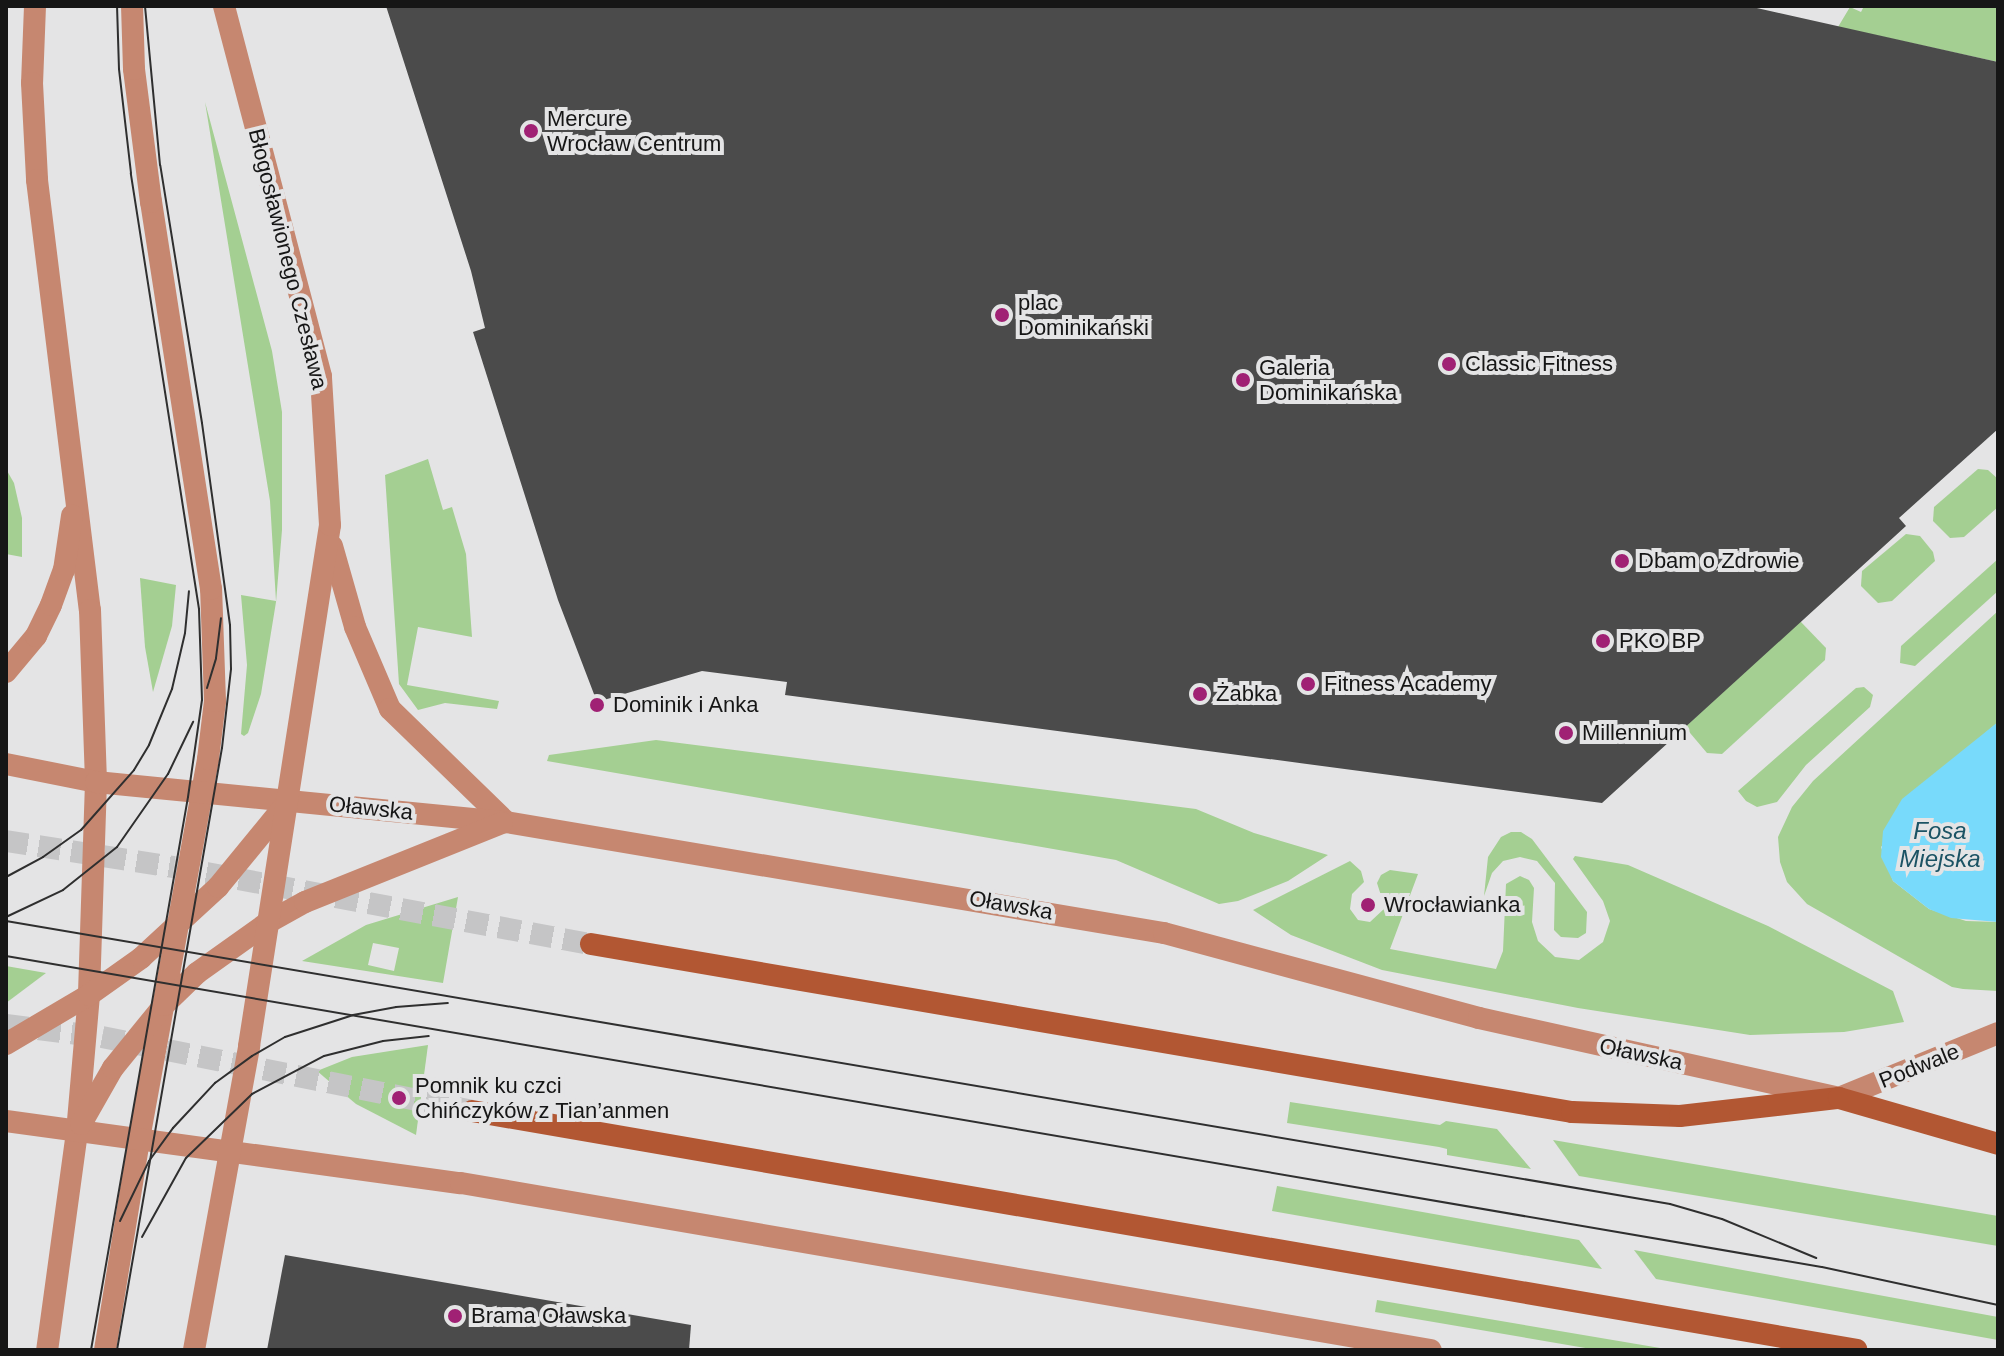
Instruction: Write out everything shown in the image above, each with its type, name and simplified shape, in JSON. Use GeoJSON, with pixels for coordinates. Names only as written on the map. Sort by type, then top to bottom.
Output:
{"type":"FeatureCollection","features":[{"type":"Feature","properties":{"kind":"main road"},"geometry":{"type":"LineString","coordinates":[[591,944],[1572,1112],[1680,1116],[1839,1098]]}},
{"type":"Feature","properties":{"kind":"main road","name":"Oławska"},"geometry":{"type":"LineString","coordinates":[[1839,1098],[1998,1144]]}},
{"type":"Feature","properties":{"kind":"main road"},"geometry":{"type":"LineString","coordinates":[[472,1111],[1857,1350]]}},
{"type":"Feature","properties":{"kind":"street"},"geometry":{"type":"LineString","coordinates":[[35,6],[32,83],[37,180],[92,629],[96,782],[89,995],[77,1132],[47,1350]]}},
{"type":"Feature","properties":{"kind":"street"},"geometry":{"type":"LineString","coordinates":[[105,1350],[215,701],[211,589],[151,202],[134,69],[132,6]]}},
{"type":"Feature","properties":{"kind":"street","name":"Błogosławionego Czesława"},"geometry":{"type":"LineString","coordinates":[[194,1350],[249,1046],[329,537],[321,376],[224,6]]}},
{"type":"Feature","properties":{"kind":"street"},"geometry":{"type":"LineString","coordinates":[[6,672],[36,636],[60,582],[77,487]]}},
{"type":"Feature","properties":{"kind":"street"},"geometry":{"type":"LineString","coordinates":[[77,1132],[113,1068],[164,1005],[197,973],[267,923],[305,902],[506,822],[390,709],[355,627],[329,537]]}},
{"type":"Feature","properties":{"kind":"street","name":"Oławska"},"geometry":{"type":"LineString","coordinates":[[6,764],[96,782],[506,822],[1164,933],[1479,1018],[1839,1098]]}},
{"type":"Feature","properties":{"kind":"street"},"geometry":{"type":"LineString","coordinates":[[6,1044],[89,995],[177,926],[228,876],[289,800]]}},
{"type":"Feature","properties":{"kind":"street","name":"Podwale"},"geometry":{"type":"LineString","coordinates":[[1839,1098],[1998,1033]]}},
{"type":"Feature","properties":{"kind":"street"},"geometry":{"type":"LineString","coordinates":[[6,1121],[229,1149],[477,1186],[1431,1350]]}},
{"type":"Feature","properties":{"kind":"green space"},"geometry":{"type":"Polygon","coordinates":[[[1864,6],[1998,8],[1998,62],[1838,27],[1850,7],[1861,12],[1864,6]]]}},
{"type":"Feature","properties":{"kind":"green space"},"geometry":{"type":"Polygon","coordinates":[[[205,102],[272,351],[282,412],[282,530],[276,602],[261,694],[248,733],[244,736],[241,734],[247,665],[241,595],[276,601],[270,501],[205,102]]]}},
{"type":"Feature","properties":{"kind":"green space"},"geometry":{"type":"Polygon","coordinates":[[[428,459],[443,510],[452,507],[466,554],[472,637],[418,627],[407,685],[499,701],[497,709],[445,703],[418,710],[399,684],[385,475],[428,459]]]}},
{"type":"Feature","properties":{"kind":"green space"},"geometry":{"type":"Polygon","coordinates":[[[6,469],[14,483],[22,518],[22,557],[6,554],[6,469]]]}},
{"type":"Feature","properties":{"kind":"green space"},"geometry":{"type":"Polygon","coordinates":[[[1978,469],[1988,470],[1998,479],[1998,507],[1964,537],[1950,538],[1933,521],[1934,507],[1978,469]]]}},
{"type":"Feature","properties":{"kind":"green space"},"geometry":{"type":"Polygon","coordinates":[[[1906,534],[1920,536],[1933,552],[1935,561],[1892,601],[1878,603],[1861,586],[1862,571],[1906,534]]]}},
{"type":"Feature","properties":{"kind":"green space"},"geometry":{"type":"Polygon","coordinates":[[[1998,559],[1998,591],[1915,666],[1900,663],[1901,646],[1998,559]]]}},
{"type":"Feature","properties":{"kind":"green space"},"geometry":{"type":"Polygon","coordinates":[[[140,578],[176,585],[172,626],[153,692],[145,647],[140,578]]]}},
{"type":"Feature","properties":{"kind":"green space"},"geometry":{"type":"Polygon","coordinates":[[[1998,611],[1998,722],[1968,748],[1881,847],[1893,881],[1929,909],[1966,921],[1998,922],[1998,991],[1952,987],[1807,904],[1787,882],[1780,862],[1778,837],[1792,807],[1813,781],[1998,611]]]}},
{"type":"Feature","properties":{"kind":"green space"},"geometry":{"type":"Polygon","coordinates":[[[1800,621],[1826,648],[1825,660],[1722,754],[1707,753],[1685,727],[1800,621]]]}},
{"type":"Feature","properties":{"kind":"green space"},"geometry":{"type":"Polygon","coordinates":[[[1864,687],[1873,695],[1870,707],[1806,765],[1777,802],[1757,807],[1746,801],[1738,791],[1856,688],[1864,687]]]}},
{"type":"Feature","properties":{"kind":"green space"},"geometry":{"type":"Polygon","coordinates":[[[656,740],[1196,809],[1254,833],[1328,855],[1288,881],[1238,901],[1219,904],[1116,860],[547,761],[549,755],[656,740]]]}},
{"type":"Feature","properties":{"kind":"green space"},"geometry":{"type":"Polygon","coordinates":[[[1511,832],[1521,832],[1532,839],[1587,912],[1586,933],[1578,938],[1561,937],[1554,930],[1555,883],[1537,861],[1520,857],[1503,861],[1492,873],[1484,896],[1488,857],[1501,837],[1511,832]]]}},
{"type":"Feature","properties":{"kind":"green space"},"geometry":{"type":"Polygon","coordinates":[[[1575,856],[1628,865],[1768,926],[1893,991],[1904,1022],[1844,1032],[1750,1035],[1578,1008],[1382,970],[1291,935],[1253,910],[1350,861],[1361,871],[1364,882],[1352,894],[1350,909],[1358,920],[1370,922],[1385,908],[1377,883],[1381,875],[1390,870],[1418,874],[1390,949],[1496,969],[1503,951],[1506,884],[1520,876],[1529,880],[1534,888],[1532,922],[1538,941],[1555,957],[1579,960],[1603,942],[1610,921],[1603,901],[1573,859],[1575,856]]]}},
{"type":"Feature","properties":{"kind":"green space"},"geometry":{"type":"Polygon","coordinates":[[[458,897],[443,983],[302,961],[366,925],[458,897]],[[373,943],[368,965],[394,971],[399,948],[373,943]]]}},
{"type":"Feature","properties":{"kind":"green space"},"geometry":{"type":"Polygon","coordinates":[[[6,966],[46,973],[6,1003],[6,966]]]}},
{"type":"Feature","properties":{"kind":"green space"},"geometry":{"type":"Polygon","coordinates":[[[428,1045],[416,1135],[356,1104],[317,1071],[352,1057],[428,1045]]]}},
{"type":"Feature","properties":{"kind":"green space"},"geometry":{"type":"Polygon","coordinates":[[[1290,1102],[1440,1125],[1446,1121],[1497,1129],[1531,1169],[1447,1155],[1447,1149],[1439,1147],[1287,1123],[1290,1102]]]}},
{"type":"Feature","properties":{"kind":"green space"},"geometry":{"type":"Polygon","coordinates":[[[1553,1140],[1998,1216],[1998,1246],[1579,1176],[1553,1140]]]}},
{"type":"Feature","properties":{"kind":"green space"},"geometry":{"type":"Polygon","coordinates":[[[1277,1186],[1579,1240],[1602,1269],[1272,1211],[1277,1186]]]}},
{"type":"Feature","properties":{"kind":"green space"},"geometry":{"type":"Polygon","coordinates":[[[1634,1250],[1998,1317],[1998,1340],[1656,1279],[1634,1250]]]}},
{"type":"Feature","properties":{"kind":"green space"},"geometry":{"type":"Polygon","coordinates":[[[1377,1300],[1672,1350],[1597,1350],[1375,1312],[1377,1300]]]}},
{"type":"Feature","properties":{"kind":"water","name":"Fosa Miejska"},"geometry":{"type":"Polygon","coordinates":[[[1998,722],[1998,922],[1951,918],[1929,909],[1893,881],[1881,857],[1883,831],[1902,799],[1998,722]]]}},
{"type":"Feature","properties":{"kind":"building","name":"plac Dominikański"},"geometry":{"type":"Polygon","coordinates":[[[386,6],[1748,6],[1998,62],[1998,429],[1899,518],[1906,526],[1602,803],[785,695],[787,682],[702,671],[597,702],[558,600],[473,332],[485,328],[471,271],[386,6]]]}},
{"type":"Feature","properties":{"kind":"building","name":"Brama Oławska"},"geometry":{"type":"Polygon","coordinates":[[[285,1255],[691,1325],[689,1350],[267,1350],[285,1255]]]}},
{"type":"Feature","properties":{"kind":"tunnel"},"geometry":{"type":"LineString","coordinates":[[6,841],[174,867],[591,944]]}},
{"type":"Feature","properties":{"kind":"tunnel"},"geometry":{"type":"LineString","coordinates":[[6,1025],[102,1037],[472,1111]]}},
{"type":"Feature","properties":{"kind":"tram line"},"geometry":{"type":"LineString","coordinates":[[91,1350],[188,797],[202,700],[199,609],[131,173],[119,69],[117,6]]}},
{"type":"Feature","properties":{"kind":"tram line"},"geometry":{"type":"LineString","coordinates":[[117,1350],[222,748],[231,669],[230,625],[202,423],[160,165],[145,6]]}},
{"type":"Feature","properties":{"kind":"tram line"},"geometry":{"type":"LineString","coordinates":[[6,877],[43,857],[81,830],[134,770],[149,745],[172,689],[185,633],[189,591]]}},
{"type":"Feature","properties":{"kind":"tram line"},"geometry":{"type":"LineString","coordinates":[[207,688],[216,658],[221,618]]}},
{"type":"Feature","properties":{"kind":"tram line"},"geometry":{"type":"LineString","coordinates":[[6,917],[63,890],[117,847],[168,774],[193,722]]}},
{"type":"Feature","properties":{"kind":"tram line"},"geometry":{"type":"LineString","coordinates":[[6,921],[1670,1204],[1722,1219],[1816,1258]]}},
{"type":"Feature","properties":{"kind":"tram line"},"geometry":{"type":"LineString","coordinates":[[6,956],[1822,1267],[1998,1305]]}},
{"type":"Feature","properties":{"kind":"tram line"},"geometry":{"type":"LineString","coordinates":[[120,1221],[149,1161],[173,1128],[215,1083],[252,1056],[285,1037],[353,1015],[396,1007],[448,1003]]}},
{"type":"Feature","properties":{"kind":"tram line"},"geometry":{"type":"LineString","coordinates":[[142,1237],[186,1158],[252,1094],[324,1056],[383,1041],[429,1036]]}},
{"type":"Feature","properties":{"kind":"place","name":"Mercure Wrocław Centrum"},"geometry":{"type":"Point","coordinates":[531,131]}},
{"type":"Feature","properties":{"kind":"place","name":"plac Dominikański"},"geometry":{"type":"Point","coordinates":[1002,315]}},
{"type":"Feature","properties":{"kind":"place","name":"Classic Fitness"},"geometry":{"type":"Point","coordinates":[1449,364]}},
{"type":"Feature","properties":{"kind":"place","name":"Galeria Dominikańska"},"geometry":{"type":"Point","coordinates":[1243,380]}},
{"type":"Feature","properties":{"kind":"place","name":"Dbam o Zdrowie"},"geometry":{"type":"Point","coordinates":[1622,561]}},
{"type":"Feature","properties":{"kind":"place","name":"PKO BP"},"geometry":{"type":"Point","coordinates":[1603,641]}},
{"type":"Feature","properties":{"kind":"place","name":"Fitness Academy"},"geometry":{"type":"Point","coordinates":[1308,684]}},
{"type":"Feature","properties":{"kind":"place","name":"Żabka"},"geometry":{"type":"Point","coordinates":[1200,694]}},
{"type":"Feature","properties":{"kind":"place","name":"Dominik i Anka"},"geometry":{"type":"Point","coordinates":[597,705]}},
{"type":"Feature","properties":{"kind":"place","name":"Millennium"},"geometry":{"type":"Point","coordinates":[1566,733]}},
{"type":"Feature","properties":{"kind":"place","name":"Wrocławianka"},"geometry":{"type":"Point","coordinates":[1368,905]}},
{"type":"Feature","properties":{"kind":"place","name":"Pomnik ku czci Chińczyków z Tian’anmen"},"geometry":{"type":"Point","coordinates":[399,1098]}},
{"type":"Feature","properties":{"kind":"place","name":"Brama Oławska"},"geometry":{"type":"Point","coordinates":[455,1316]}}]}
